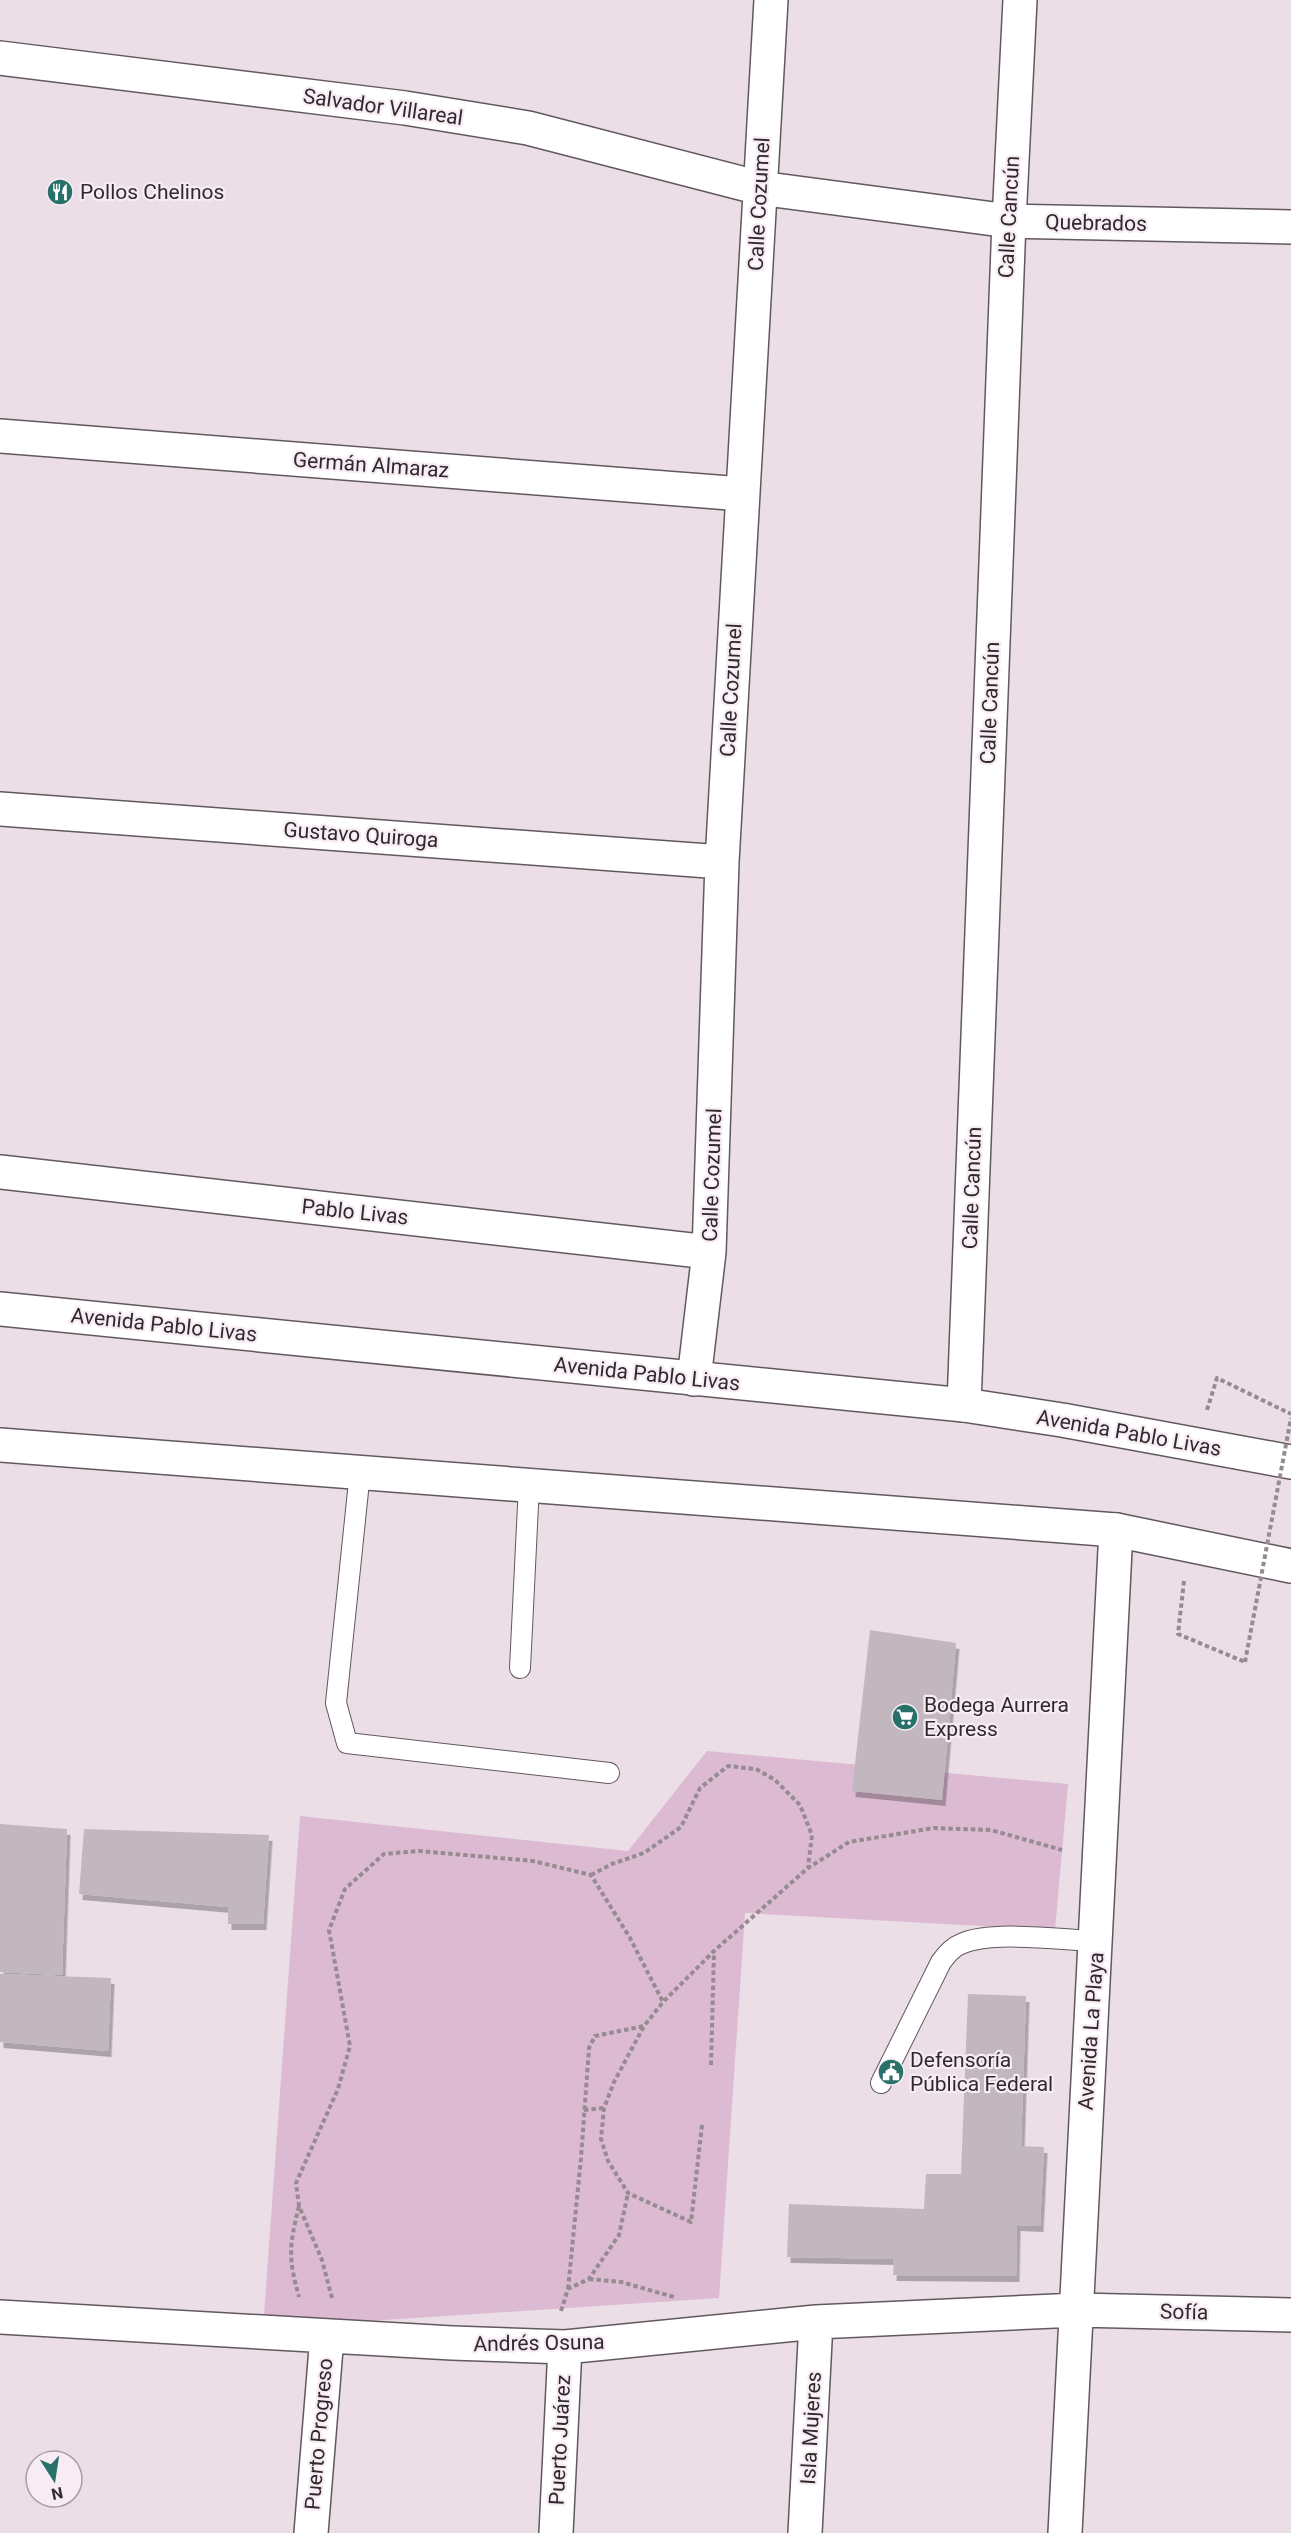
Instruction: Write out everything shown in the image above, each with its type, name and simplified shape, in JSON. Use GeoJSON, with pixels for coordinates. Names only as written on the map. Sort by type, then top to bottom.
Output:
{"type":"FeatureCollection","features":[{"type":"Feature","properties":{"kind":"street","name":"Calle Cozumel"},"geometry":{"type":"LineString","coordinates":[[694,1379],[709,1252],[722,862],[771,0]]}},
{"type":"Feature","properties":{"kind":"street","name":"Calle Cancún"},"geometry":{"type":"LineString","coordinates":[[964,1405],[1009,221],[1020,0]]}},
{"type":"Feature","properties":{"kind":"street","name":"Salvador Villareal"},"geometry":{"type":"LineString","coordinates":[[0,58],[405,108],[517,126],[760,188]]}},
{"type":"Feature","properties":{"kind":"street","name":"Quebrados"},"geometry":{"type":"LineString","coordinates":[[760,188],[1009,221],[1291,227]]}},
{"type":"Feature","properties":{"kind":"street","name":"Germán Almaraz"},"geometry":{"type":"LineString","coordinates":[[0,436],[742,494]]}},
{"type":"Feature","properties":{"kind":"street","name":"Gustavo Quiroga"},"geometry":{"type":"LineString","coordinates":[[0,809],[722,862]]}},
{"type":"Feature","properties":{"kind":"street","name":"Pablo Livas"},"geometry":{"type":"LineString","coordinates":[[0,1172],[709,1252]]}},
{"type":"Feature","properties":{"kind":"street","name":"Avenida Pablo Livas"},"geometry":{"type":"LineString","coordinates":[[0,1309],[964,1405],[1062,1420],[1291,1462]]}},
{"type":"Feature","properties":{"kind":"street"},"geometry":{"type":"LineString","coordinates":[[0,1445],[1116,1530],[1291,1566]]}},
{"type":"Feature","properties":{"kind":"street","name":"Avenida La Playa"},"geometry":{"type":"LineString","coordinates":[[1065,2533],[1116,1530]]}},
{"type":"Feature","properties":{"kind":"street","name":"Sofía"},"geometry":{"type":"LineString","coordinates":[[1077,2310],[1291,2315]]}},
{"type":"Feature","properties":{"kind":"street","name":"Andrés Osuna"},"geometry":{"type":"LineString","coordinates":[[0,2317],[331,2321],[558,2346],[816,2322],[1077,2310]]}},
{"type":"Feature","properties":{"kind":"street","name":"Puerto Progreso"},"geometry":{"type":"LineString","coordinates":[[311,2533],[331,2321]]}},
{"type":"Feature","properties":{"kind":"street","name":"Isla Mujeres"},"geometry":{"type":"LineString","coordinates":[[805,2533],[816,2322]]}},
{"type":"Feature","properties":{"kind":"street","name":"Puerto Juárez"},"geometry":{"type":"LineString","coordinates":[[556,2533],[558,2346]]}},
{"type":"Feature","properties":{"kind":"lane"},"geometry":{"type":"LineString","coordinates":[[360,1472],[336,1703],[347,1743],[609,1773]]}},
{"type":"Feature","properties":{"kind":"lane"},"geometry":{"type":"LineString","coordinates":[[520,1668],[529,1485]]}},
{"type":"Feature","properties":{"kind":"lane"},"geometry":{"type":"LineString","coordinates":[[881,2083],[941,1962],[948,1953],[961,1944],[996,1938],[1096,1941]]}},
{"type":"Feature","properties":{"kind":"path"},"geometry":{"type":"LineString","coordinates":[[1188,1544],[1178,1634],[1245,1662],[1291,1416],[1216,1378]]}},
{"type":"Feature","properties":{"kind":"path"},"geometry":{"type":"LineString","coordinates":[[331,2321],[322,2260],[299,2206],[296,2183],[338,2089],[350,2046],[329,1930],[345,1889],[384,1854],[419,1851],[532,1861],[591,1875],[612,1864],[644,1853],[681,1827],[700,1788],[728,1766],[756,1769],[775,1780],[800,1805],[812,1835],[807,1868]]}},
{"type":"Feature","properties":{"kind":"path"},"geometry":{"type":"LineString","coordinates":[[702,2126],[691,2222],[628,2193],[608,2161],[601,2139],[604,2108],[614,2082],[644,2026],[663,2002],[714,1951],[807,1868],[849,1842],[934,1828],[991,1830],[1099,1860]]}},
{"type":"Feature","properties":{"kind":"path"},"geometry":{"type":"LineString","coordinates":[[591,1875],[630,1938],[663,2002]]}},
{"type":"Feature","properties":{"kind":"path"},"geometry":{"type":"LineString","coordinates":[[711,2065],[714,1951]]}},
{"type":"Feature","properties":{"kind":"path"},"geometry":{"type":"LineString","coordinates":[[558,2346],[568,2289],[589,2048],[595,2036],[644,2026]]}},
{"type":"Feature","properties":{"kind":"path"},"geometry":{"type":"LineString","coordinates":[[584,2110],[604,2108]]}},
{"type":"Feature","properties":{"kind":"path"},"geometry":{"type":"LineString","coordinates":[[568,2289],[589,2279],[619,2235],[628,2193]]}},
{"type":"Feature","properties":{"kind":"path"},"geometry":{"type":"LineString","coordinates":[[299,2206],[290,2243],[290,2265],[300,2300]]}},
{"type":"Feature","properties":{"kind":"path"},"geometry":{"type":"LineString","coordinates":[[589,2279],[621,2282],[677,2298]]}},
{"type":"Feature","properties":{"kind":"shaded area"},"geometry":{"type":"Polygon","coordinates":[[[707,1751],[1068,1784],[1055,1930],[745,1913],[719,2298],[263,2328],[300,1816],[628,1851],[707,1751]]]}},
{"type":"Feature","properties":{"kind":"building","name":"Bodega Aurrera Express"},"geometry":{"type":"Polygon","coordinates":[[[870,1630],[956,1643],[942,1800],[852,1791],[870,1630]]]}},
{"type":"Feature","properties":{"kind":"building"},"geometry":{"type":"Polygon","coordinates":[[[0,1824],[67,1829],[62,1975],[0,1972],[0,1824]]]}},
{"type":"Feature","properties":{"kind":"building"},"geometry":{"type":"Polygon","coordinates":[[[84,1829],[269,1835],[263,1924],[228,1924],[228,1907],[79,1894],[84,1829]]]}},
{"type":"Feature","properties":{"kind":"building"},"geometry":{"type":"Polygon","coordinates":[[[0,1974],[111,1978],[108,2051],[0,2042],[0,1974]]]}},
{"type":"Feature","properties":{"kind":"building"},"geometry":{"type":"Polygon","coordinates":[[[968,1994],[1026,1996],[1021,2146],[1044,2147],[1040,2226],[1017,2225],[1016,2276],[893,2275],[894,2259],[787,2257],[789,2204],[924,2209],[926,2174],[961,2174],[968,1994]]]}},
{"type":"Feature","properties":{"kind":"place","name":"Pollos Chelinos"},"geometry":{"type":"Point","coordinates":[60,192]}},
{"type":"Feature","properties":{"kind":"place","name":"Bodega Aurrera Express"},"geometry":{"type":"Point","coordinates":[905,1717]}},
{"type":"Feature","properties":{"kind":"place","name":"Defensoría Pública Federal"},"geometry":{"type":"Point","coordinates":[891,2072]}}]}
